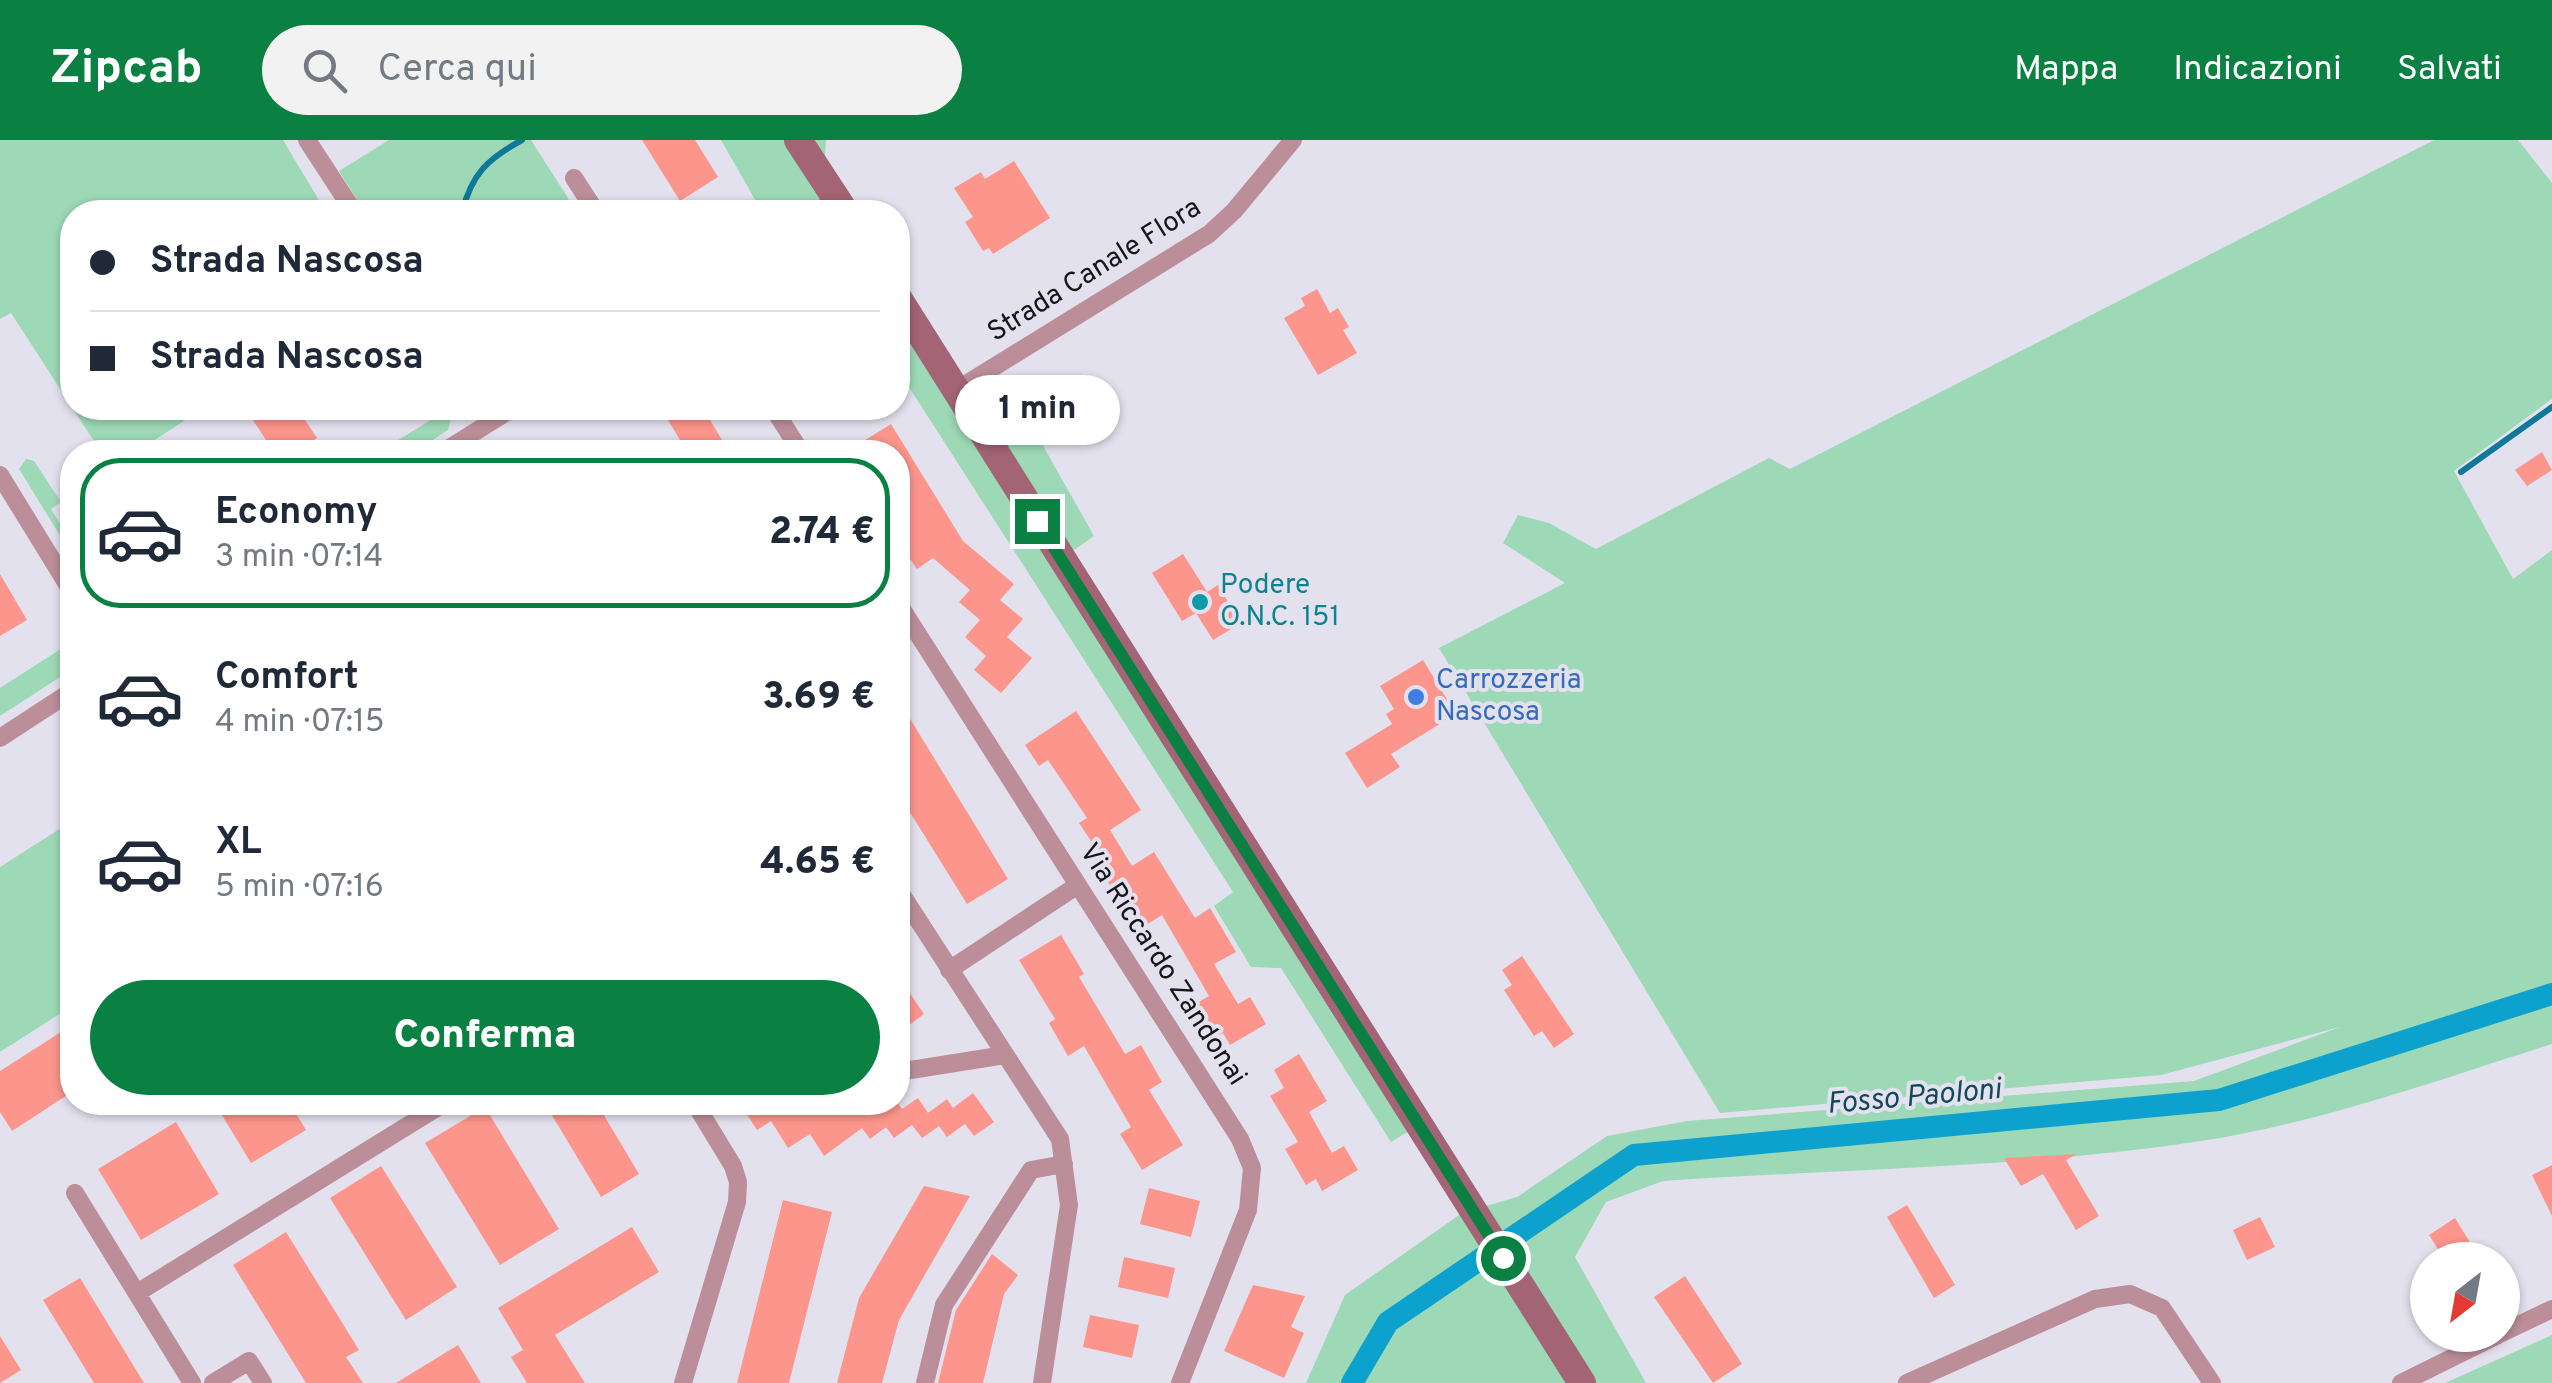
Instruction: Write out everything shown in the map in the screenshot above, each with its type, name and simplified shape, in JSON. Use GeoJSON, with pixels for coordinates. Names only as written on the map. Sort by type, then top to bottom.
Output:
{"type":"FeatureCollection","features":[{"type":"Feature","properties":{"kind":"street"},"geometry":{"type":"LineString","coordinates":[[308,140],[346,200]]}},
{"type":"Feature","properties":{"kind":"street"},"geometry":{"type":"LineString","coordinates":[[798,140],[828,200]]}},
{"type":"Feature","properties":{"kind":"street","name":"Strada Canale Flora"},"geometry":{"type":"LineString","coordinates":[[954,391],[1208,234],[1293,140]]}},
{"type":"Feature","properties":{"kind":"street"},"geometry":{"type":"LineString","coordinates":[[574,178],[588,200]]}},
{"type":"Feature","properties":{"kind":"street"},"geometry":{"type":"LineString","coordinates":[[910,318],[1582,1383]]}},
{"type":"Feature","properties":{"kind":"street"},"geometry":{"type":"LineString","coordinates":[[456,440],[478,420]]}},
{"type":"Feature","properties":{"kind":"street"},"geometry":{"type":"LineString","coordinates":[[0,476],[60,573]]}},
{"type":"Feature","properties":{"kind":"street","name":"Via Riccardo Zandonai"},"geometry":{"type":"LineString","coordinates":[[910,621],[1240,1139],[1252,1168],[1248,1210],[1180,1383]]}},
{"type":"Feature","properties":{"kind":"street"},"geometry":{"type":"LineString","coordinates":[[0,738],[60,700]]}},
{"type":"Feature","properties":{"kind":"street"},"geometry":{"type":"LineString","coordinates":[[949,970],[1078,885]]}},
{"type":"Feature","properties":{"kind":"street"},"geometry":{"type":"LineString","coordinates":[[910,909],[1060,1138],[1069,1205],[1042,1383]]}},
{"type":"Feature","properties":{"kind":"street"},"geometry":{"type":"LineString","coordinates":[[910,1070],[1005,1055]]}},
{"type":"Feature","properties":{"kind":"street"},"geometry":{"type":"LineString","coordinates":[[137,1293],[425,1115]]}},
{"type":"Feature","properties":{"kind":"street"},"geometry":{"type":"LineString","coordinates":[[683,1383],[737,1202],[738,1182],[701,1115]]}},
{"type":"Feature","properties":{"kind":"street"},"geometry":{"type":"LineString","coordinates":[[925,1383],[944,1305],[1031,1170],[1064,1164]]}},
{"type":"Feature","properties":{"kind":"street"},"geometry":{"type":"LineString","coordinates":[[75,1192],[192,1383]]}},
{"type":"Feature","properties":{"kind":"street"},"geometry":{"type":"LineString","coordinates":[[1907,1383],[2095,1299],[2130,1294],[2148,1298],[2168,1314],[2212,1383]]}},
{"type":"Feature","properties":{"kind":"street"},"geometry":{"type":"LineString","coordinates":[[2520,1324],[2552,1308]]}},
{"type":"Feature","properties":{"kind":"street"},"geometry":{"type":"LineString","coordinates":[[2401,1383],[2464,1352]]}},
{"type":"Feature","properties":{"kind":"street"},"geometry":{"type":"LineString","coordinates":[[213,1383],[248,1361],[262,1383]]}},
{"type":"Feature","properties":{"kind":"green space"},"geometry":{"type":"Polygon","coordinates":[[[0,140],[283,140],[319,200],[60,200],[60,389],[11,313],[0,319],[0,140]]]}},
{"type":"Feature","properties":{"kind":"green space"},"geometry":{"type":"Polygon","coordinates":[[[389,140],[531,140],[569,200],[357,200],[339,171],[389,140]]]}},
{"type":"Feature","properties":{"kind":"green space"},"geometry":{"type":"Polygon","coordinates":[[[721,140],[826,140],[823,196],[817,200],[755,200],[721,140]]]}},
{"type":"Feature","properties":{"kind":"green space"},"geometry":{"type":"Polygon","coordinates":[[[2434,140],[2518,140],[2552,183],[2552,399],[2454,471],[2513,579],[2552,550],[2552,1044],[2334,1112],[2201,1141],[2000,1162],[1663,1181],[1606,1202],[1575,1257],[1646,1383],[1306,1383],[1345,1295],[1462,1213],[1517,1197],[1607,1136],[1687,1121],[2194,1081],[2340,1027],[2161,1075],[1720,1113],[1439,648],[1565,583],[1503,543],[1518,515],[1549,523],[1596,549],[1769,458],[1790,469],[2434,140]]]}},
{"type":"Feature","properties":{"kind":"green space"},"geometry":{"type":"Polygon","coordinates":[[[910,336],[939,383],[1003,375],[1094,536],[1057,562],[1414,1128],[1391,1142],[1281,968],[1251,967],[1214,906],[1233,892],[910,389],[910,336]]]}},
{"type":"Feature","properties":{"kind":"green space"},"geometry":{"type":"Polygon","coordinates":[[[81,420],[185,420],[155,440],[93,440],[81,420]]]}},
{"type":"Feature","properties":{"kind":"green space"},"geometry":{"type":"Polygon","coordinates":[[[431,420],[451,420],[448,430],[433,440],[398,440],[431,420]]]}},
{"type":"Feature","properties":{"kind":"green space"},"geometry":{"type":"Polygon","coordinates":[[[26,459],[34,461],[60,500],[51,509],[60,524],[60,536],[19,469],[26,459]]]}},
{"type":"Feature","properties":{"kind":"green space"},"geometry":{"type":"Polygon","coordinates":[[[60,649],[60,677],[0,716],[0,688],[60,649]]]}},
{"type":"Feature","properties":{"kind":"green space"},"geometry":{"type":"Polygon","coordinates":[[[60,829],[60,1014],[0,1052],[0,867],[60,829]]]}},
{"type":"Feature","properties":{"kind":"green space"},"geometry":{"type":"Polygon","coordinates":[[[2552,1335],[2552,1383],[2445,1383],[2520,1352],[2552,1335]]]}},
{"type":"Feature","properties":{"kind":"building"},"geometry":{"type":"Polygon","coordinates":[[[642,140],[695,140],[718,177],[679,200],[642,140]]]}},
{"type":"Feature","properties":{"kind":"building"},"geometry":{"type":"Polygon","coordinates":[[[1014,161],[1050,218],[993,254],[989,248],[983,251],[965,222],[973,217],[954,188],[981,172],[985,179],[1014,161]]]}},
{"type":"Feature","properties":{"kind":"building"},"geometry":{"type":"Polygon","coordinates":[[[1317,289],[1330,313],[1338,308],[1349,327],[1343,330],[1357,353],[1318,375],[1284,318],[1305,306],[1301,298],[1317,289]]]}},
{"type":"Feature","properties":{"kind":"building"},"geometry":{"type":"Polygon","coordinates":[[[253,420],[305,420],[317,438],[314,440],[266,440],[253,420]]]}},
{"type":"Feature","properties":{"kind":"building"},"geometry":{"type":"Polygon","coordinates":[[[668,420],[710,420],[722,440],[680,440],[668,420]]]}},
{"type":"Feature","properties":{"kind":"building"},"geometry":{"type":"Polygon","coordinates":[[[891,424],[901,440],[865,440],[891,424]]]}},
{"type":"Feature","properties":{"kind":"building"},"geometry":{"type":"Polygon","coordinates":[[[2542,452],[2552,470],[2527,486],[2515,470],[2542,452]]]}},
{"type":"Feature","properties":{"kind":"building"},"geometry":{"type":"Polygon","coordinates":[[[910,455],[963,541],[1014,584],[1000,600],[1023,619],[1007,637],[1032,658],[1001,693],[974,670],[986,656],[965,637],[980,620],[959,602],[970,590],[933,558],[917,569],[910,559],[910,455]]]}},
{"type":"Feature","properties":{"kind":"building","name":"Podere O.N.C. 151"},"geometry":{"type":"Polygon","coordinates":[[[1183,554],[1207,592],[1218,585],[1241,623],[1213,640],[1196,613],[1182,621],[1152,573],[1183,554]]]}},
{"type":"Feature","properties":{"kind":"building"},"geometry":{"type":"Polygon","coordinates":[[[0,574],[27,620],[0,636],[0,574]]]}},
{"type":"Feature","properties":{"kind":"building","name":"Carrozzeria Nascosa"},"geometry":{"type":"Polygon","coordinates":[[[1423,660],[1456,714],[1391,754],[1400,767],[1367,788],[1345,753],[1392,724],[1386,714],[1394,709],[1380,686],[1423,660]]]}},
{"type":"Feature","properties":{"kind":"building"},"geometry":{"type":"Polygon","coordinates":[[[1076,711],[1141,810],[1110,830],[1132,866],[1154,852],[1195,918],[1210,908],[1236,952],[1214,964],[1238,1004],[1250,997],[1266,1024],[1230,1045],[1223,1033],[1212,1039],[1192,1006],[1209,996],[1162,915],[1138,930],[1100,869],[1107,865],[1079,823],[1087,818],[1048,760],[1039,766],[1025,745],[1076,711]]]}},
{"type":"Feature","properties":{"kind":"building"},"geometry":{"type":"Polygon","coordinates":[[[910,719],[1008,879],[967,904],[910,812],[910,719]]]}},
{"type":"Feature","properties":{"kind":"building"},"geometry":{"type":"Polygon","coordinates":[[[1061,935],[1084,974],[1079,977],[1125,1054],[1141,1045],[1162,1082],[1149,1090],[1183,1145],[1142,1170],[1120,1134],[1131,1127],[1084,1046],[1068,1056],[1049,1023],[1055,1019],[1019,960],[1061,935]]]}},
{"type":"Feature","properties":{"kind":"building"},"geometry":{"type":"Polygon","coordinates":[[[1522,956],[1574,1034],[1554,1048],[1542,1031],[1534,1036],[1504,990],[1512,985],[1502,970],[1522,956]]]}},
{"type":"Feature","properties":{"kind":"building"},"geometry":{"type":"Polygon","coordinates":[[[910,994],[924,1014],[910,1024],[910,994]]]}},
{"type":"Feature","properties":{"kind":"building"},"geometry":{"type":"Polygon","coordinates":[[[60,1033],[60,1100],[12,1131],[0,1112],[0,1071],[60,1033]]]}},
{"type":"Feature","properties":{"kind":"building"},"geometry":{"type":"Polygon","coordinates":[[[1299,1054],[1327,1101],[1309,1112],[1332,1153],[1344,1146],[1358,1170],[1322,1191],[1316,1179],[1306,1185],[1285,1149],[1298,1142],[1270,1096],[1284,1088],[1274,1070],[1299,1054]]]}},
{"type":"Feature","properties":{"kind":"building"},"geometry":{"type":"Polygon","coordinates":[[[973,1093],[994,1122],[974,1136],[965,1124],[947,1137],[939,1126],[922,1138],[912,1125],[894,1138],[886,1127],[870,1139],[862,1128],[824,1156],[810,1134],[788,1148],[771,1121],[757,1130],[747,1115],[910,1115],[910,1104],[918,1098],[928,1113],[947,1099],[953,1108],[973,1093]]]}},
{"type":"Feature","properties":{"kind":"building"},"geometry":{"type":"Polygon","coordinates":[[[222,1115],[297,1115],[306,1130],[251,1163],[222,1115]]]}},
{"type":"Feature","properties":{"kind":"building"},"geometry":{"type":"Polygon","coordinates":[[[472,1115],[490,1115],[559,1229],[500,1265],[425,1143],[472,1115]]]}},
{"type":"Feature","properties":{"kind":"building"},"geometry":{"type":"Polygon","coordinates":[[[552,1115],[604,1115],[639,1174],[601,1197],[552,1115]]]}},
{"type":"Feature","properties":{"kind":"building"},"geometry":{"type":"Polygon","coordinates":[[[176,1122],[219,1194],[141,1240],[98,1169],[176,1122]]]}},
{"type":"Feature","properties":{"kind":"building"},"geometry":{"type":"Polygon","coordinates":[[[2077,1154],[2066,1160],[2099,1216],[2076,1230],[2043,1174],[2021,1186],[2004,1158],[2077,1154]]]}},
{"type":"Feature","properties":{"kind":"building"},"geometry":{"type":"Polygon","coordinates":[[[2552,1165],[2552,1216],[2532,1175],[2552,1165]]]}},
{"type":"Feature","properties":{"kind":"building"},"geometry":{"type":"Polygon","coordinates":[[[381,1166],[457,1287],[406,1320],[330,1198],[381,1166]]]}},
{"type":"Feature","properties":{"kind":"building"},"geometry":{"type":"Polygon","coordinates":[[[924,1186],[970,1196],[899,1320],[882,1383],[837,1383],[859,1298],[924,1186]]]}},
{"type":"Feature","properties":{"kind":"building"},"geometry":{"type":"Polygon","coordinates":[[[1149,1188],[1200,1201],[1191,1237],[1140,1224],[1149,1188]]]}},
{"type":"Feature","properties":{"kind":"building"},"geometry":{"type":"Polygon","coordinates":[[[783,1200],[832,1212],[789,1383],[737,1383],[783,1200]]]}},
{"type":"Feature","properties":{"kind":"building"},"geometry":{"type":"Polygon","coordinates":[[[1907,1205],[1955,1285],[1934,1298],[1887,1217],[1907,1205]]]}},
{"type":"Feature","properties":{"kind":"building"},"geometry":{"type":"Polygon","coordinates":[[[2260,1217],[2275,1247],[2247,1260],[2233,1230],[2260,1217]]]}},
{"type":"Feature","properties":{"kind":"building"},"geometry":{"type":"Polygon","coordinates":[[[2455,1218],[2470,1242],[2433,1242],[2429,1235],[2455,1218]]]}},
{"type":"Feature","properties":{"kind":"building"},"geometry":{"type":"Polygon","coordinates":[[[632,1227],[659,1272],[555,1335],[585,1383],[527,1383],[511,1357],[523,1350],[498,1308],[632,1227]]]}},
{"type":"Feature","properties":{"kind":"building"},"geometry":{"type":"Polygon","coordinates":[[[286,1232],[359,1350],[346,1357],[363,1383],[306,1383],[233,1265],[286,1232]]]}},
{"type":"Feature","properties":{"kind":"building"},"geometry":{"type":"Polygon","coordinates":[[[992,1254],[1018,1275],[1004,1294],[983,1383],[938,1383],[956,1310],[992,1254]]]}},
{"type":"Feature","properties":{"kind":"building"},"geometry":{"type":"Polygon","coordinates":[[[1124,1257],[1175,1268],[1168,1298],[1118,1287],[1124,1257]]]}},
{"type":"Feature","properties":{"kind":"building"},"geometry":{"type":"Polygon","coordinates":[[[1685,1276],[1742,1364],[1713,1383],[1654,1297],[1685,1276]]]}},
{"type":"Feature","properties":{"kind":"building"},"geometry":{"type":"Polygon","coordinates":[[[80,1278],[144,1383],[94,1383],[43,1300],[80,1278]]]}},
{"type":"Feature","properties":{"kind":"building"},"geometry":{"type":"Polygon","coordinates":[[[1253,1285],[1305,1296],[1291,1327],[1304,1333],[1284,1378],[1224,1351],[1253,1285]]]}},
{"type":"Feature","properties":{"kind":"building"},"geometry":{"type":"Polygon","coordinates":[[[1090,1315],[1139,1325],[1132,1358],[1083,1347],[1090,1315]]]}},
{"type":"Feature","properties":{"kind":"building"},"geometry":{"type":"Polygon","coordinates":[[[0,1336],[21,1370],[0,1383],[0,1336]]]}},
{"type":"Feature","properties":{"kind":"building"},"geometry":{"type":"Polygon","coordinates":[[[458,1345],[481,1383],[396,1383],[458,1345]]]}},
{"type":"Feature","properties":{"kind":"waterway"},"geometry":{"type":"LineString","coordinates":[[466,200],[483,169],[522,140]]}},
{"type":"Feature","properties":{"kind":"waterway"},"geometry":{"type":"LineString","coordinates":[[2461,472],[2552,407]]}},
{"type":"Feature","properties":{"kind":"waterway","name":"Fosso Paoloni"},"geometry":{"type":"LineString","coordinates":[[1352,1383],[1388,1322],[1634,1155],[2219,1100],[2552,994]]}},
{"type":"Feature","properties":{"kind":"place","name":"Podere O.N.C. 151"},"geometry":{"type":"Point","coordinates":[1200,602]}},
{"type":"Feature","properties":{"kind":"place","name":"Carrozzeria Nascosa"},"geometry":{"type":"Point","coordinates":[1416,697]}},
{"type":"Feature","properties":{"kind":"route"},"geometry":{"type":"LineString","coordinates":[[1037,521],[1503,1258]]}}]}
